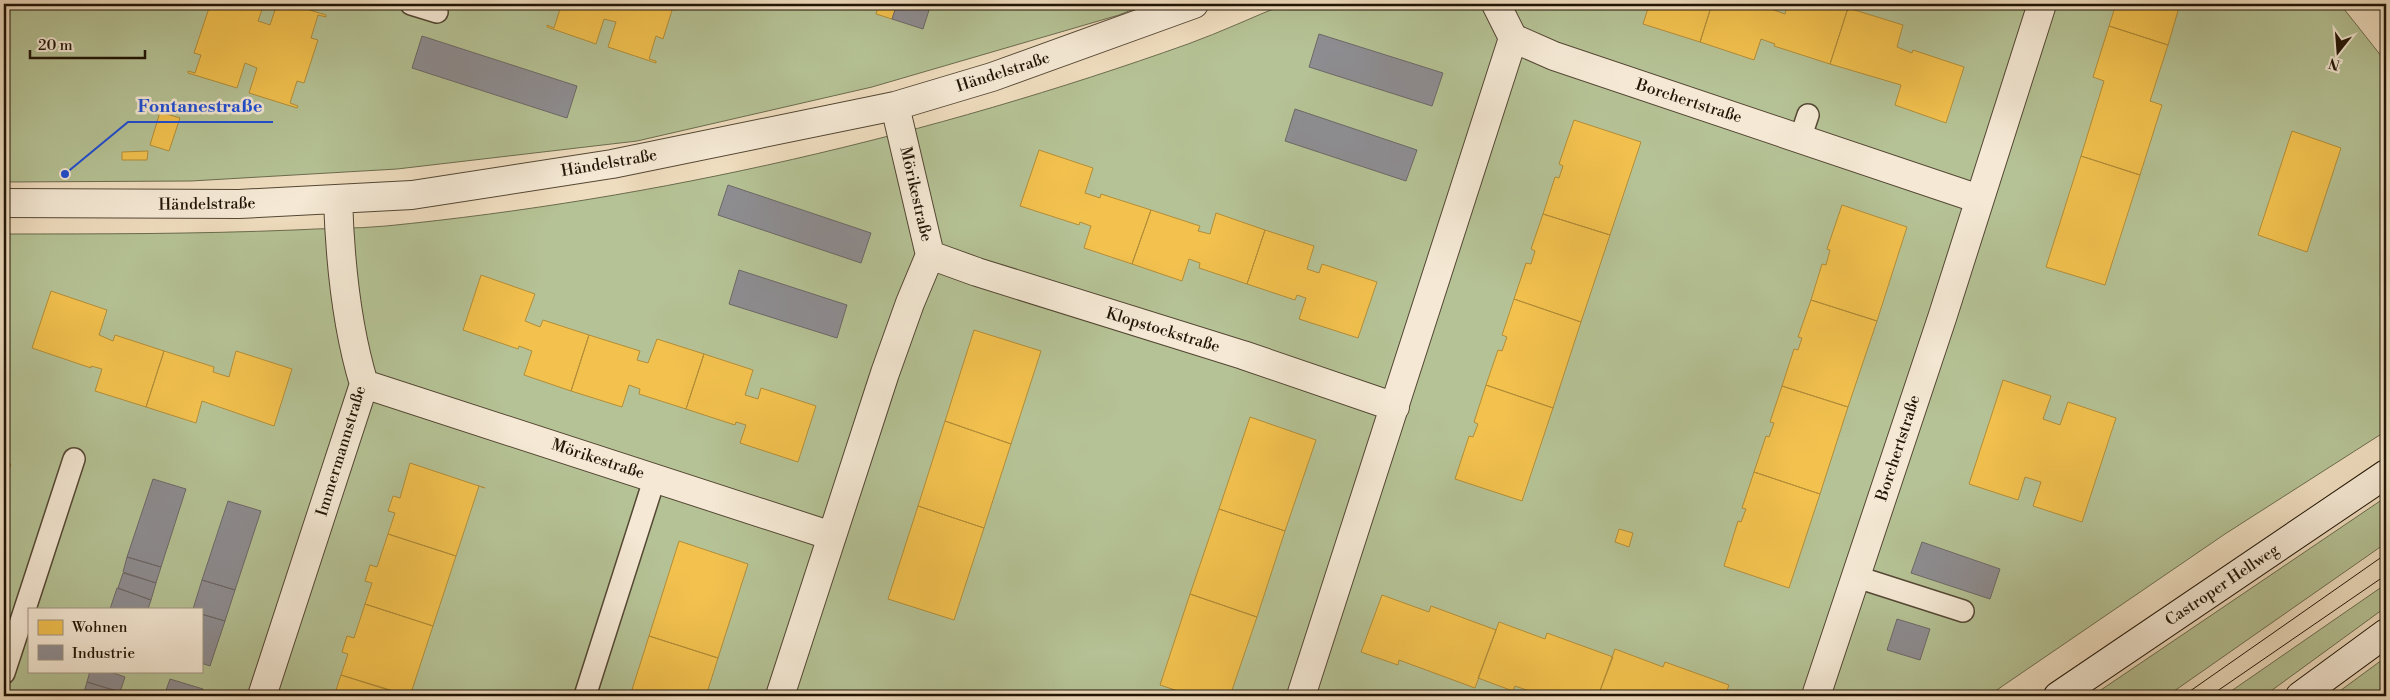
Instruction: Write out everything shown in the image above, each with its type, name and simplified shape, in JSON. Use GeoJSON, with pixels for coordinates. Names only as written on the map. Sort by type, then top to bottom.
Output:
{"type":"FeatureCollection","features":[{"type":"Feature","properties":{"kind":"street","name":"Händelstraße"},"geometry":{"type":"LineString","coordinates":[[4,203],[229,204],[412,195],[612,164],[895,106],[992,77],[1152,11],[1194,4]]}},
{"type":"Feature","properties":{"kind":"street"},"geometry":{"type":"LineString","coordinates":[[1301,696],[1396,407],[1513,38],[1496,4]]}},
{"type":"Feature","properties":{"kind":"street","name":"Borchertstraße"},"geometry":{"type":"LineString","coordinates":[[1816,696],[1857,577],[2042,4]]}},
{"type":"Feature","properties":{"kind":"street","name":"Borchertstraße"},"geometry":{"type":"LineString","coordinates":[[1513,38],[1554,56],[1804,127],[1979,200]]}},
{"type":"Feature","properties":{"kind":"street","name":"Mörikestraße"},"geometry":{"type":"LineString","coordinates":[[780,696],[907,312],[930,255],[895,106]]}},
{"type":"Feature","properties":{"kind":"street","name":"Immermannstraße"},"geometry":{"type":"LineString","coordinates":[[262,696],[364,384],[354,351],[339,244],[338,199]]}},
{"type":"Feature","properties":{"kind":"street","name":"Klopstockstraße"},"geometry":{"type":"LineString","coordinates":[[930,255],[977,272],[1243,355],[1396,407]]}},
{"type":"Feature","properties":{"kind":"street","name":"Mörikestraße"},"geometry":{"type":"LineString","coordinates":[[364,384],[832,536]]}},
{"type":"Feature","properties":{"kind":"street","name":"Castroper Hellweg"},"geometry":{"type":"LineString","coordinates":[[2058,696],[2386,474]]}},
{"type":"Feature","properties":{"kind":"street"},"geometry":{"type":"LineString","coordinates":[[2300,696],[2386,634]]}},
{"type":"Feature","properties":{"kind":"lane"},"geometry":{"type":"LineString","coordinates":[[411,4],[437,12]]}},
{"type":"Feature","properties":{"kind":"lane"},"geometry":{"type":"LineString","coordinates":[[29,608],[74,459]]}},
{"type":"Feature","properties":{"kind":"lane"},"geometry":{"type":"LineString","coordinates":[[585,696],[655,477]]}},
{"type":"Feature","properties":{"kind":"lane"},"geometry":{"type":"LineString","coordinates":[[1857,577],[1963,611]]}},
{"type":"Feature","properties":{"kind":"lane"},"geometry":{"type":"LineString","coordinates":[[4,672],[25,622]]}},
{"type":"Feature","properties":{"kind":"green space"},"geometry":{"type":"Polygon","coordinates":[[[4,4],[1146,4],[1119,15],[872,87],[637,141],[397,169],[191,181],[4,182],[4,4]]]}},
{"type":"Feature","properties":{"kind":"green space"},"geometry":{"type":"Polygon","coordinates":[[[1285,4],[2340,4],[2386,62],[2386,431],[2225,534],[1988,696],[4,696],[4,234],[185,233],[374,227],[488,214],[590,199],[692,181],[893,135],[1091,77],[1188,44],[1285,4]]]}},
{"type":"Feature","properties":{"kind":"green space"},"geometry":{"type":"Polygon","coordinates":[[[2386,497],[2386,543],[2167,696],[2092,696],[2386,497]]]}},
{"type":"Feature","properties":{"kind":"green space"},"geometry":{"type":"Polygon","coordinates":[[[2386,584],[2386,607],[2264,696],[2224,696],[2386,584]]]}},
{"type":"Feature","properties":{"kind":"green space"},"geometry":{"type":"Polygon","coordinates":[[[2386,657],[2386,696],[2333,696],[2386,657]]]}},
{"type":"Feature","properties":{"kind":"building: Wohnen"},"geometry":{"type":"Polygon","coordinates":[[[217,4],[264,4],[258,21],[270,25],[277,4],[290,4],[326,15],[326,17],[318,15],[311,38],[318,40],[304,83],[297,81],[290,103],[298,106],[297,108],[249,93],[257,68],[245,63],[237,88],[188,73],[188,71],[195,73],[201,55],[194,53],[210,5],[216,7],[217,4]]]}},
{"type":"Feature","properties":{"kind":"building: Wohnen"},"geometry":{"type":"Polygon","coordinates":[[[555,4],[674,4],[663,39],[656,36],[649,59],[656,61],[656,63],[608,47],[616,22],[604,19],[596,44],[547,27],[547,25],[554,28],[560,9],[553,7],[555,4]]]}},
{"type":"Feature","properties":{"kind":"building: Wohnen"},"geometry":{"type":"Polygon","coordinates":[[[879,4],[897,4],[892,19],[876,14],[879,4]]]}},
{"type":"Feature","properties":{"kind":"building: Wohnen"},"geometry":{"type":"Polygon","coordinates":[[[1646,4],[1712,4],[1700,42],[1643,24],[1649,5],[1646,4]]]}},
{"type":"Feature","properties":{"kind":"building: Wohnen"},"geometry":{"type":"Polygon","coordinates":[[[1712,4],[1772,4],[1771,9],[1785,14],[1788,4],[1836,4],[1848,8],[1830,64],[1774,46],[1775,44],[1761,39],[1754,60],[1700,42],[1712,4]]]}},
{"type":"Feature","properties":{"kind":"building: Wohnen"},"geometry":{"type":"Polygon","coordinates":[[[2116,4],[2180,4],[2168,45],[2109,26],[2116,4]]]}},
{"type":"Feature","properties":{"kind":"building: Wohnen"},"geometry":{"type":"Polygon","coordinates":[[[1848,8],[1903,25],[1897,47],[1912,53],[1913,50],[1964,67],[1946,123],[1895,105],[1901,85],[1830,64],[1848,8]]]}},
{"type":"Feature","properties":{"kind":"building: Wohnen"},"geometry":{"type":"Polygon","coordinates":[[[2109,26],[2168,45],[2150,101],[2162,105],[2140,175],[2081,156],[2104,81],[2093,77],[2109,26]]]}},
{"type":"Feature","properties":{"kind":"building: Wohnen"},"geometry":{"type":"Polygon","coordinates":[[[160,112],[180,118],[169,151],[150,145],[160,112]]]}},
{"type":"Feature","properties":{"kind":"building: Wohnen"},"geometry":{"type":"Polygon","coordinates":[[[1574,120],[1641,142],[1610,235],[1543,214],[1555,177],[1559,178],[1563,166],[1559,164],[1574,120]]]}},
{"type":"Feature","properties":{"kind":"building: Wohnen"},"geometry":{"type":"Polygon","coordinates":[[[2292,131],[2341,148],[2307,252],[2258,235],[2292,131]]]}},
{"type":"Feature","properties":{"kind":"building: Wohnen"},"geometry":{"type":"Polygon","coordinates":[[[1039,150],[1093,168],[1085,193],[1100,198],[1101,194],[1151,210],[1132,264],[1084,248],[1091,226],[1080,222],[1079,225],[1020,206],[1039,150]]]}},
{"type":"Feature","properties":{"kind":"building: Wohnen"},"geometry":{"type":"Polygon","coordinates":[[[148,151],[147,160],[122,160],[122,152],[148,151]]]}},
{"type":"Feature","properties":{"kind":"building: Wohnen"},"geometry":{"type":"Polygon","coordinates":[[[2081,156],[2140,175],[2105,285],[2046,267],[2081,156]]]}},
{"type":"Feature","properties":{"kind":"building: Wohnen"},"geometry":{"type":"Polygon","coordinates":[[[1842,205],[1907,227],[1877,321],[1811,300],[1822,264],[1826,265],[1830,250],[1827,249],[1842,205]]]}},
{"type":"Feature","properties":{"kind":"building: Wohnen"},"geometry":{"type":"Polygon","coordinates":[[[1151,210],[1200,226],[1198,231],[1210,234],[1216,213],[1265,230],[1247,284],[1199,268],[1200,263],[1189,259],[1182,281],[1132,264],[1151,210]]]}},
{"type":"Feature","properties":{"kind":"building: Wohnen"},"geometry":{"type":"Polygon","coordinates":[[[1543,214],[1610,235],[1581,322],[1514,299],[1526,263],[1531,264],[1535,251],[1531,249],[1543,214]]]}},
{"type":"Feature","properties":{"kind":"building: Wohnen"},"geometry":{"type":"Polygon","coordinates":[[[1265,230],[1314,246],[1307,269],[1319,273],[1322,264],[1377,282],[1358,338],[1299,319],[1306,298],[1297,295],[1295,300],[1247,284],[1265,230]]]}},
{"type":"Feature","properties":{"kind":"building: Wohnen"},"geometry":{"type":"Polygon","coordinates":[[[481,275],[535,294],[525,321],[540,327],[543,320],[589,335],[571,391],[524,375],[532,351],[519,346],[518,349],[463,330],[481,275]]]}},
{"type":"Feature","properties":{"kind":"building: Wohnen"},"geometry":{"type":"Polygon","coordinates":[[[51,291],[107,310],[99,335],[113,341],[115,335],[164,351],[146,407],[95,391],[102,369],[91,366],[91,368],[32,348],[51,291]]]}},
{"type":"Feature","properties":{"kind":"building: Wohnen"},"geometry":{"type":"Polygon","coordinates":[[[1514,299],[1581,322],[1553,408],[1486,385],[1498,350],[1502,351],[1507,337],[1502,335],[1514,299]]]}},
{"type":"Feature","properties":{"kind":"building: Wohnen"},"geometry":{"type":"Polygon","coordinates":[[[1811,300],[1877,321],[1848,407],[1782,386],[1794,349],[1798,350],[1802,338],[1798,337],[1811,300]]]}},
{"type":"Feature","properties":{"kind":"building: Wohnen"},"geometry":{"type":"Polygon","coordinates":[[[974,330],[1041,351],[1011,444],[945,421],[974,330]]]}},
{"type":"Feature","properties":{"kind":"building: Wohnen"},"geometry":{"type":"Polygon","coordinates":[[[589,335],[640,351],[637,360],[648,363],[657,339],[704,354],[686,409],[639,394],[640,389],[629,385],[622,407],[571,391],[589,335]]]}},
{"type":"Feature","properties":{"kind":"building: Wohnen"},"geometry":{"type":"Polygon","coordinates":[[[164,351],[214,367],[213,372],[229,377],[236,351],[292,369],[274,426],[202,401],[196,423],[146,407],[164,351]]]}},
{"type":"Feature","properties":{"kind":"building: Wohnen"},"geometry":{"type":"Polygon","coordinates":[[[704,354],[753,370],[745,395],[758,399],[761,388],[816,406],[798,462],[740,443],[746,425],[736,422],[735,425],[686,409],[704,354]]]}},
{"type":"Feature","properties":{"kind":"building: Wohnen"},"geometry":{"type":"Polygon","coordinates":[[[2003,380],[2051,396],[2043,419],[2060,425],[2068,402],[2116,418],[2082,522],[2033,506],[2041,482],[2025,477],[2018,500],[1969,484],[2003,380]]]}},
{"type":"Feature","properties":{"kind":"building: Wohnen"},"geometry":{"type":"Polygon","coordinates":[[[1486,385],[1553,408],[1522,501],[1455,479],[1469,436],[1473,437],[1478,424],[1474,422],[1486,385]]]}},
{"type":"Feature","properties":{"kind":"building: Wohnen"},"geometry":{"type":"Polygon","coordinates":[[[1782,386],[1848,407],[1820,494],[1754,472],[1766,436],[1769,437],[1774,423],[1770,422],[1782,386]]]}},
{"type":"Feature","properties":{"kind":"building: Wohnen"},"geometry":{"type":"Polygon","coordinates":[[[1250,417],[1316,440],[1285,531],[1219,509],[1250,417]]]}},
{"type":"Feature","properties":{"kind":"building: Wohnen"},"geometry":{"type":"Polygon","coordinates":[[[945,421],[1011,444],[984,528],[918,506],[945,421]]]}},
{"type":"Feature","properties":{"kind":"building: Wohnen"},"geometry":{"type":"Polygon","coordinates":[[[4,462],[11,464],[4,485],[4,462]]]}},
{"type":"Feature","properties":{"kind":"building: Wohnen"},"geometry":{"type":"Polygon","coordinates":[[[410,463],[479,486],[456,556],[388,534],[395,513],[388,511],[393,496],[400,498],[410,463]]]}},
{"type":"Feature","properties":{"kind":"building: Wohnen"},"geometry":{"type":"Polygon","coordinates":[[[1754,472],[1820,494],[1789,588],[1724,566],[1738,521],[1741,522],[1746,509],[1742,508],[1754,472]]]}},
{"type":"Feature","properties":{"kind":"building: Wohnen"},"geometry":{"type":"Polygon","coordinates":[[[918,506],[984,528],[954,620],[888,599],[918,506]]]}},
{"type":"Feature","properties":{"kind":"building: Wohnen"},"geometry":{"type":"Polygon","coordinates":[[[1219,509],[1285,531],[1257,617],[1190,594],[1219,509]]]}},
{"type":"Feature","properties":{"kind":"building: Wohnen"},"geometry":{"type":"Polygon","coordinates":[[[1619,529],[1633,533],[1629,547],[1615,542],[1619,529]]]}},
{"type":"Feature","properties":{"kind":"building: Wohnen"},"geometry":{"type":"Polygon","coordinates":[[[388,534],[456,556],[433,626],[365,604],[372,583],[365,581],[370,565],[377,567],[388,534]]]}},
{"type":"Feature","properties":{"kind":"building: Wohnen"},"geometry":{"type":"Polygon","coordinates":[[[679,541],[748,564],[718,658],[649,636],[679,541]]]}},
{"type":"Feature","properties":{"kind":"building: Wohnen"},"geometry":{"type":"Polygon","coordinates":[[[1190,594],[1257,617],[1230,696],[1193,696],[1160,685],[1190,594]]]}},
{"type":"Feature","properties":{"kind":"building: Wohnen"},"geometry":{"type":"Polygon","coordinates":[[[1382,595],[1429,612],[1431,606],[1496,630],[1475,688],[1399,660],[1398,665],[1361,652],[1382,595]]]}},
{"type":"Feature","properties":{"kind":"building: Wohnen"},"geometry":{"type":"Polygon","coordinates":[[[365,604],[433,626],[410,696],[341,675],[348,654],[342,652],[347,636],[354,638],[365,604]]]}},
{"type":"Feature","properties":{"kind":"building: Wohnen"},"geometry":{"type":"Polygon","coordinates":[[[1499,622],[1545,639],[1547,633],[1613,657],[1598,696],[1544,696],[1515,686],[1513,691],[1478,678],[1499,622]]]}},
{"type":"Feature","properties":{"kind":"building: Wohnen"},"geometry":{"type":"Polygon","coordinates":[[[649,636],[718,658],[706,696],[630,696],[649,636]]]}},
{"type":"Feature","properties":{"kind":"building: Wohnen"},"geometry":{"type":"Polygon","coordinates":[[[1615,649],[1663,667],[1665,662],[1729,685],[1725,696],[1598,696],[1615,649]]]}},
{"type":"Feature","properties":{"kind":"building: Wohnen"},"geometry":{"type":"Polygon","coordinates":[[[341,675],[407,696],[334,696],[341,675]]]}},
{"type":"Feature","properties":{"kind":"building: Industrie"},"geometry":{"type":"Polygon","coordinates":[[[897,4],[931,4],[923,29],[892,19],[897,4]]]}},
{"type":"Feature","properties":{"kind":"building: Industrie"},"geometry":{"type":"Polygon","coordinates":[[[1319,34],[1443,73],[1432,106],[1309,67],[1319,34]]]}},
{"type":"Feature","properties":{"kind":"building: Industrie"},"geometry":{"type":"Polygon","coordinates":[[[422,36],[577,86],[567,118],[412,68],[422,36]]]}},
{"type":"Feature","properties":{"kind":"building: Industrie"},"geometry":{"type":"Polygon","coordinates":[[[1295,109],[1417,150],[1406,181],[1285,141],[1295,109]]]}},
{"type":"Feature","properties":{"kind":"building: Industrie"},"geometry":{"type":"Polygon","coordinates":[[[728,185],[871,233],[861,263],[718,215],[728,185]]]}},
{"type":"Feature","properties":{"kind":"building: Industrie"},"geometry":{"type":"Polygon","coordinates":[[[739,270],[847,305],[837,338],[729,304],[739,270]]]}},
{"type":"Feature","properties":{"kind":"building: Industrie"},"geometry":{"type":"Polygon","coordinates":[[[153,479],[186,489],[161,567],[127,557],[153,479]]]}},
{"type":"Feature","properties":{"kind":"building: Industrie"},"geometry":{"type":"Polygon","coordinates":[[[228,501],[261,511],[235,590],[202,580],[228,501]]]}},
{"type":"Feature","properties":{"kind":"building: Industrie"},"geometry":{"type":"Polygon","coordinates":[[[1922,542],[2000,569],[1990,599],[1911,573],[1922,542]]]}},
{"type":"Feature","properties":{"kind":"building: Industrie"},"geometry":{"type":"Polygon","coordinates":[[[127,557],[161,567],[156,583],[123,572],[127,557]]]}},
{"type":"Feature","properties":{"kind":"building: Industrie"},"geometry":{"type":"Polygon","coordinates":[[[123,573],[156,583],[151,600],[118,588],[123,573]]]}},
{"type":"Feature","properties":{"kind":"building: Industrie"},"geometry":{"type":"Polygon","coordinates":[[[202,580],[235,590],[225,621],[202,614],[202,608],[193,608],[202,580]]]}},
{"type":"Feature","properties":{"kind":"building: Industrie"},"geometry":{"type":"Polygon","coordinates":[[[117,588],[151,600],[148,608],[110,608],[117,588]]]}},
{"type":"Feature","properties":{"kind":"building: Industrie"},"geometry":{"type":"Polygon","coordinates":[[[202,614],[225,621],[210,666],[202,663],[202,614]]]}},
{"type":"Feature","properties":{"kind":"building: Industrie"},"geometry":{"type":"Polygon","coordinates":[[[1897,619],[1930,629],[1920,660],[1887,650],[1897,619]]]}},
{"type":"Feature","properties":{"kind":"building: Industrie"},"geometry":{"type":"Polygon","coordinates":[[[90,672],[111,672],[125,677],[120,692],[87,682],[90,672]]]}},
{"type":"Feature","properties":{"kind":"building: Industrie"},"geometry":{"type":"Polygon","coordinates":[[[170,679],[203,689],[200,696],[164,696],[170,679]]]}},
{"type":"Feature","properties":{"kind":"building: Industrie"},"geometry":{"type":"Polygon","coordinates":[[[87,682],[120,692],[119,696],[83,696],[87,682]]]}},
{"type":"Feature","properties":{"kind":"tram line"},"geometry":{"type":"LineString","coordinates":[[2183,696],[2386,554]]}},
{"type":"Feature","properties":{"kind":"tram line"},"geometry":{"type":"LineString","coordinates":[[2210,696],[2386,575]]}},
{"type":"Feature","properties":{"kind":"place","name":"Fontanestraße"},"geometry":{"type":"Point","coordinates":[65,174]}}]}
